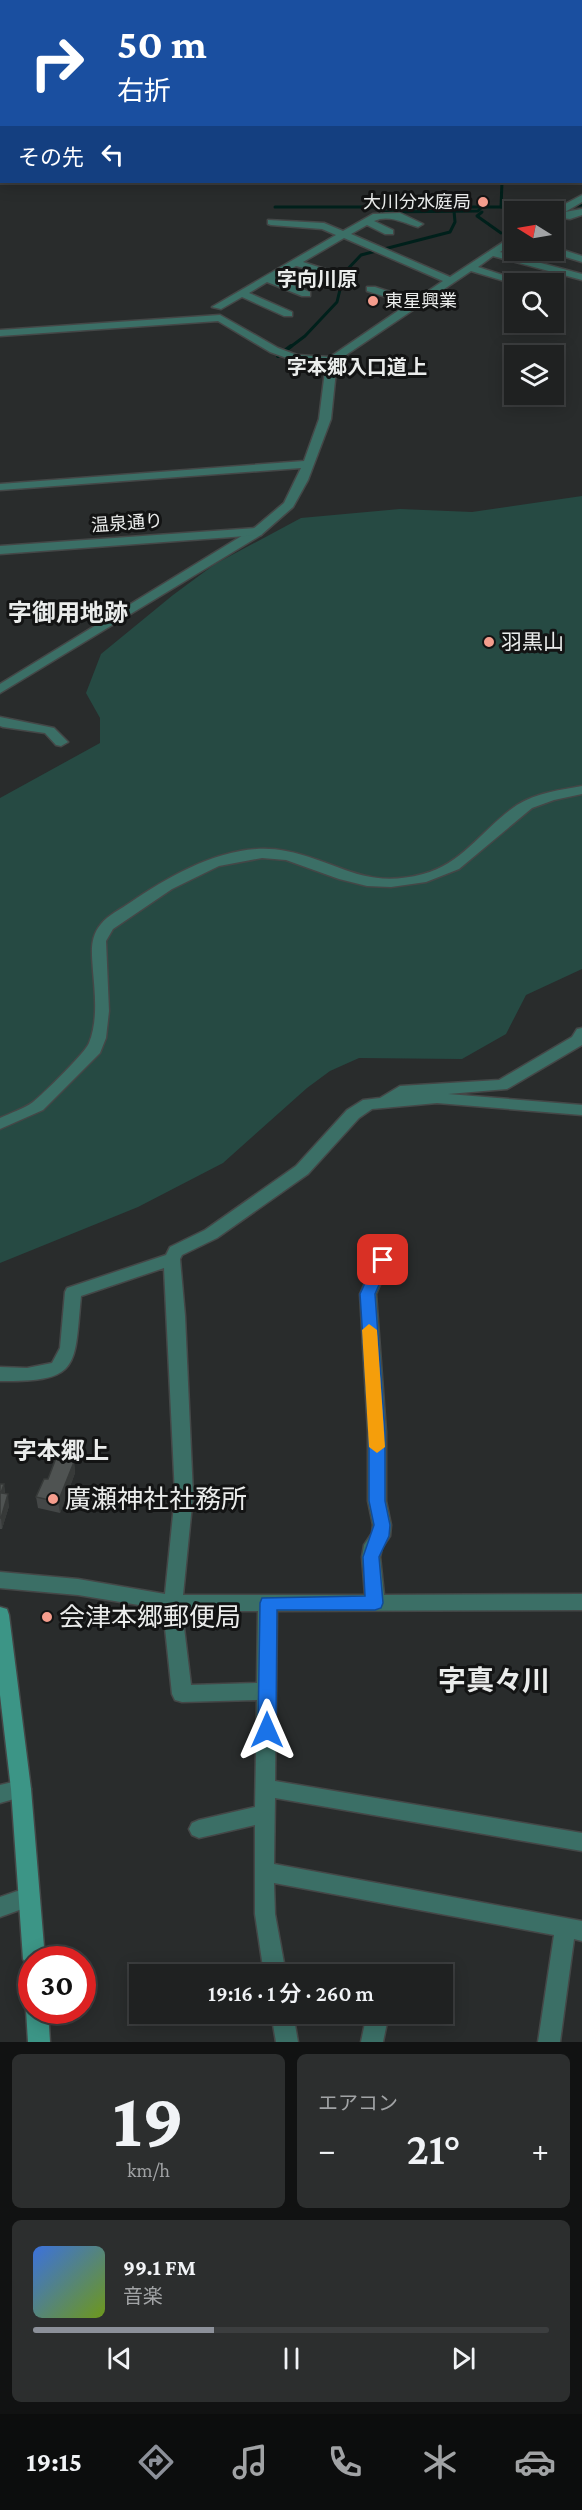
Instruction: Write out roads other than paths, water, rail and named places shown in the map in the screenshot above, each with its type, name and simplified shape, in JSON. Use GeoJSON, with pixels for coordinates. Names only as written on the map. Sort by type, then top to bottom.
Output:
{"type":"FeatureCollection","features":[{"type":"Feature","properties":{"kind":"main road"},"geometry":{"type":"LineString","coordinates":[[0,1615],[21,1789],[33,1946]]}},
{"type":"Feature","properties":{"kind":"main road"},"geometry":{"type":"LineString","coordinates":[[38,2024],[39,2042]]}},
{"type":"Feature","properties":{"kind":"street"},"geometry":{"type":"LineString","coordinates":[[564,208],[579,199]]}},
{"type":"Feature","properties":{"kind":"street"},"geometry":{"type":"LineString","coordinates":[[564,215],[570,216],[582,212]]}},
{"type":"Feature","properties":{"kind":"street"},"geometry":{"type":"LineString","coordinates":[[220,318],[216,304],[243,294],[366,221],[383,214],[400,216],[418,224]]}},
{"type":"Feature","properties":{"kind":"street"},"geometry":{"type":"LineString","coordinates":[[366,221],[389,232]]}},
{"type":"Feature","properties":{"kind":"street"},"geometry":{"type":"LineString","coordinates":[[271,222],[324,226],[448,280]]}},
{"type":"Feature","properties":{"kind":"street"},"geometry":{"type":"LineString","coordinates":[[0,333],[220,318],[274,350],[295,358],[332,360],[448,280],[504,245]]}},
{"type":"Feature","properties":{"kind":"street"},"geometry":{"type":"LineString","coordinates":[[319,249],[334,254]]}},
{"type":"Feature","properties":{"kind":"street"},"geometry":{"type":"LineString","coordinates":[[492,253],[580,277]]}},
{"type":"Feature","properties":{"kind":"street"},"geometry":{"type":"LineString","coordinates":[[564,253],[582,259]]}},
{"type":"Feature","properties":{"kind":"street"},"geometry":{"type":"LineString","coordinates":[[296,263],[327,273]]}},
{"type":"Feature","properties":{"kind":"street"},"geometry":{"type":"LineString","coordinates":[[468,267],[504,278]]}},
{"type":"Feature","properties":{"kind":"street"},"geometry":{"type":"LineString","coordinates":[[268,279],[306,294]]}},
{"type":"Feature","properties":{"kind":"street"},"geometry":{"type":"LineString","coordinates":[[371,289],[414,303]]}},
{"type":"Feature","properties":{"kind":"street"},"geometry":{"type":"LineString","coordinates":[[243,294],[288,314]]}},
{"type":"Feature","properties":{"kind":"street"},"geometry":{"type":"LineString","coordinates":[[0,689],[257,532],[290,505],[325,419],[332,360]]}},
{"type":"Feature","properties":{"kind":"street"},"geometry":{"type":"LineString","coordinates":[[0,487],[308,464]]}},
{"type":"Feature","properties":{"kind":"street","name":"温泉通り"},"geometry":{"type":"LineString","coordinates":[[0,550],[257,532]]}},
{"type":"Feature","properties":{"kind":"street"},"geometry":{"type":"LineString","coordinates":[[0,721],[14,726],[49,729],[58,736],[61,742]]}},
{"type":"Feature","properties":{"kind":"street"},"geometry":{"type":"LineString","coordinates":[[0,1124],[38,1106],[95,1049],[99,1040],[101,1019],[99,941],[102,934],[107,926],[171,882],[204,867],[263,855],[283,855],[354,880],[372,883],[388,884],[429,878],[461,863],[522,808],[547,798],[582,790]]}},
{"type":"Feature","properties":{"kind":"street"},"geometry":{"type":"LineString","coordinates":[[382,1104],[400,1091],[502,1085],[569,1046],[582,1033]]}},
{"type":"Feature","properties":{"kind":"street"},"geometry":{"type":"LineString","coordinates":[[267,1691],[182,1694],[172,1603],[177,1582],[184,1495],[177,1316],[172,1259],[176,1251],[211,1234],[302,1170],[353,1114],[368,1104],[437,1098],[536,1108],[582,1110]]}},
{"type":"Feature","properties":{"kind":"street"},"geometry":{"type":"LineString","coordinates":[[0,1374],[33,1376],[50,1374],[68,1356],[73,1292],[172,1259]]}},
{"type":"Feature","properties":{"kind":"street"},"geometry":{"type":"LineString","coordinates":[[375,1603],[371,1557],[373,1545],[381,1536],[382,1525],[377,1501],[377,1432],[368,1294],[383,1260]]}},
{"type":"Feature","properties":{"kind":"street"},"geometry":{"type":"LineString","coordinates":[[0,1580],[78,1587],[172,1603],[582,1602]]}},
{"type":"Feature","properties":{"kind":"street"},"geometry":{"type":"LineString","coordinates":[[268,1603],[265,1914],[273,1964]]}},
{"type":"Feature","properties":{"kind":"street"},"geometry":{"type":"LineString","coordinates":[[267,1788],[582,1842]]}},
{"type":"Feature","properties":{"kind":"street"},"geometry":{"type":"LineString","coordinates":[[0,1794],[21,1789]]}},
{"type":"Feature","properties":{"kind":"street"},"geometry":{"type":"LineString","coordinates":[[199,1829],[266,1813]]}},
{"type":"Feature","properties":{"kind":"street"},"geometry":{"type":"LineString","coordinates":[[265,1872],[573,1929],[549,2042]]}},
{"type":"Feature","properties":{"kind":"street"},"geometry":{"type":"LineString","coordinates":[[0,1907],[29,1897]]}},
{"type":"Feature","properties":{"kind":"street"},"geometry":{"type":"LineString","coordinates":[[284,2024],[287,2042]]}},
{"type":"Feature","properties":{"kind":"street"},"geometry":{"type":"LineString","coordinates":[[372,2042],[376,2024]]}},
{"type":"Feature","properties":{"kind":"waterway"},"geometry":{"type":"LineString","coordinates":[[501,207],[502,183]]}},
{"type":"Feature","properties":{"kind":"waterway"},"geometry":{"type":"LineString","coordinates":[[501,207],[582,205]]}},
{"type":"Feature","properties":{"kind":"waterway"},"geometry":{"type":"LineString","coordinates":[[275,207],[482,207]]}},
{"type":"Feature","properties":{"kind":"waterway"},"geometry":{"type":"LineString","coordinates":[[454,211],[478,211],[482,207]]}},
{"type":"Feature","properties":{"kind":"waterway"},"geometry":{"type":"LineString","coordinates":[[482,207],[501,207]]}},
{"type":"Feature","properties":{"kind":"waterway"},"geometry":{"type":"LineString","coordinates":[[289,348],[305,336],[337,302],[344,273],[361,255],[450,232],[455,222],[454,211]]}},
{"type":"Feature","properties":{"kind":"waterway"},"geometry":{"type":"LineString","coordinates":[[380,212],[454,211]]}},
{"type":"Feature","properties":{"kind":"waterway"},"geometry":{"type":"LineString","coordinates":[[482,212],[477,216],[501,233]]}},
{"type":"Feature","properties":{"kind":"waterway"},"geometry":{"type":"LineString","coordinates":[[278,356],[291,346]]}},
{"type":"Feature","properties":{"kind":"place","name":"大川分水庭局"},"geometry":{"type":"Point","coordinates":[483,202]}},
{"type":"Feature","properties":{"kind":"place","name":"東星興業"},"geometry":{"type":"Point","coordinates":[373,301]}},
{"type":"Feature","properties":{"kind":"place","name":"羽黒山"},"geometry":{"type":"Point","coordinates":[489,642]}},
{"type":"Feature","properties":{"kind":"place","name":"廣瀬神社社務所"},"geometry":{"type":"Point","coordinates":[53,1499]}},
{"type":"Feature","properties":{"kind":"place","name":"会津本郷郵便局"},"geometry":{"type":"Point","coordinates":[47,1617]}},
{"type":"Feature","properties":{"kind":"district","name":"字向川原"},"geometry":{"type":"Point","coordinates":[317,279]}},
{"type":"Feature","properties":{"kind":"district","name":"字本郷入口道上"},"geometry":{"type":"Point","coordinates":[357,367]}},
{"type":"Feature","properties":{"kind":"district","name":"字御用地跡"},"geometry":{"type":"Point","coordinates":[68,612]}},
{"type":"Feature","properties":{"kind":"district","name":"字本郷上"},"geometry":{"type":"Point","coordinates":[61,1450]}},
{"type":"Feature","properties":{"kind":"district","name":"字真々川"},"geometry":{"type":"Point","coordinates":[494,1680]}}]}
